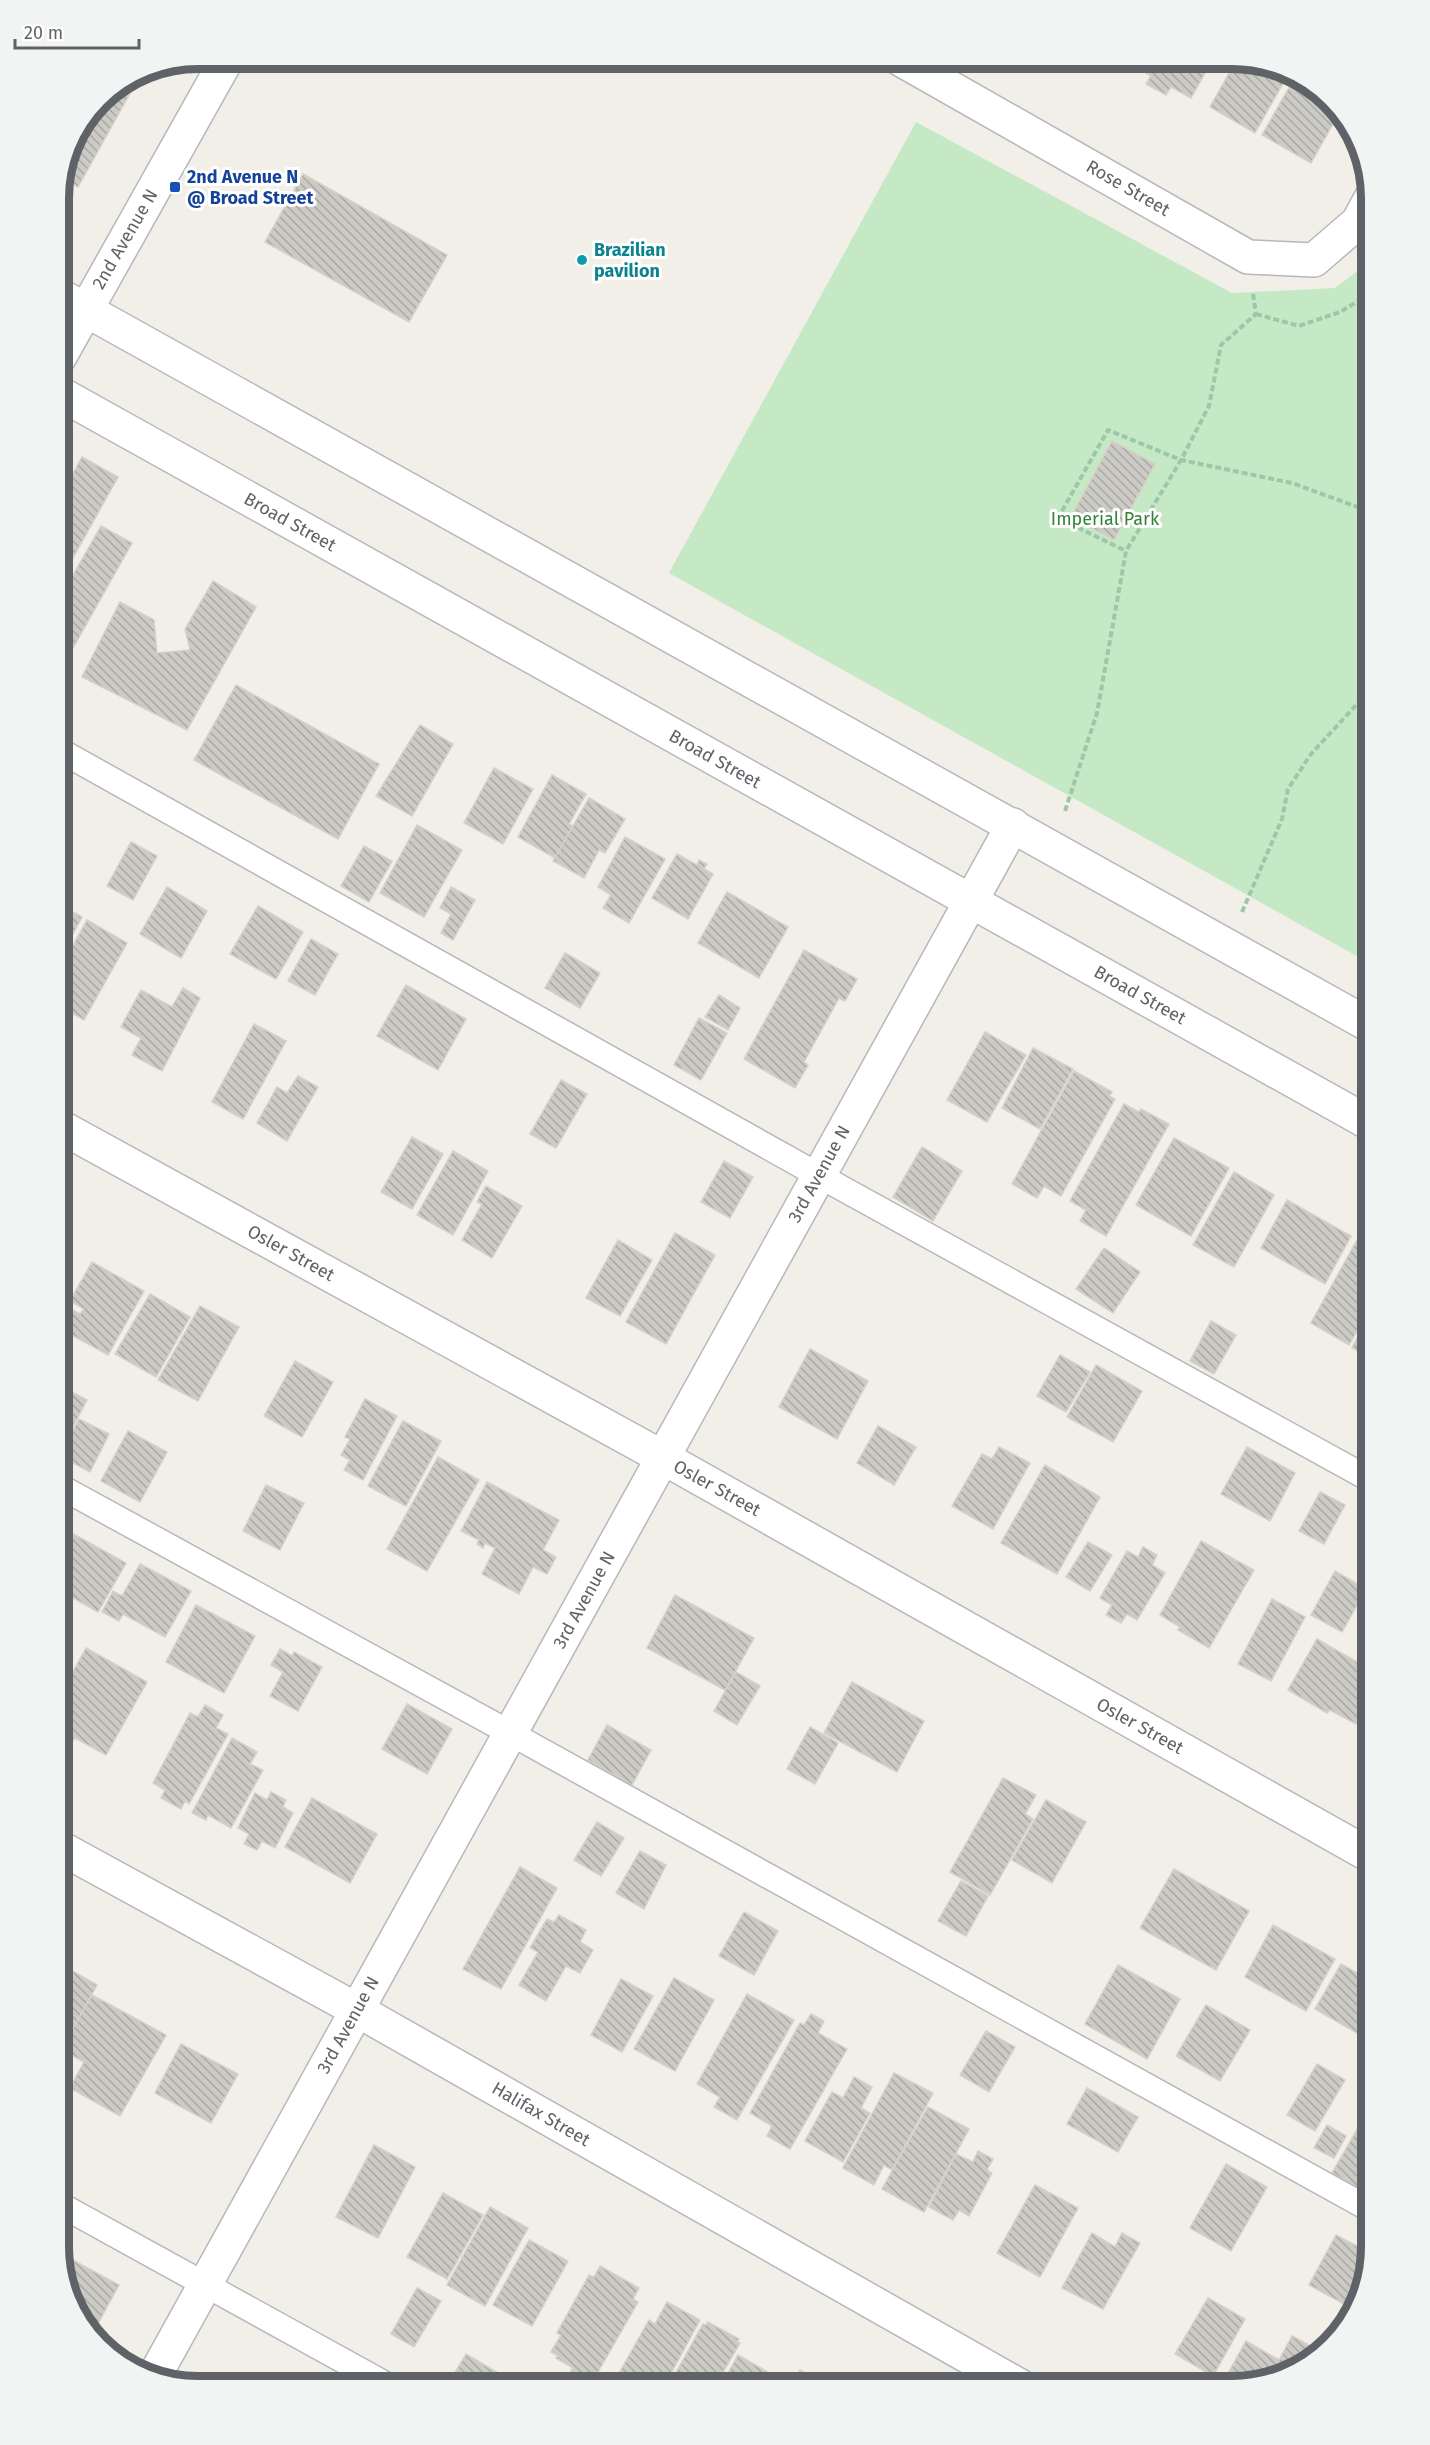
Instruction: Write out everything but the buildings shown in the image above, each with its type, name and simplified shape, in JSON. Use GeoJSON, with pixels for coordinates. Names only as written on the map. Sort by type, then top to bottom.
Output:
{"type":"FeatureCollection","features":[{"type":"Feature","properties":{"kind":"street","name":"2nd Avenue N"},"geometry":{"type":"LineString","coordinates":[[72,303],[220,69]]}},
{"type":"Feature","properties":{"kind":"street","name":"Rose Street"},"geometry":{"type":"LineString","coordinates":[[918,69],[1248,257],[1314,260],[1361,213]]}},
{"type":"Feature","properties":{"kind":"street"},"geometry":{"type":"LineString","coordinates":[[72,303],[1361,1020]]}},
{"type":"Feature","properties":{"kind":"street","name":"Broad Street"},"geometry":{"type":"LineString","coordinates":[[69,399],[1361,1118]]}},
{"type":"Feature","properties":{"kind":"street","name":"3rd Avenue N"},"geometry":{"type":"LineString","coordinates":[[158,2369],[1012,825]]}},
{"type":"Feature","properties":{"kind":"street","name":"Osler Street"},"geometry":{"type":"LineString","coordinates":[[69,1131],[662,1457],[1361,1850]]}},
{"type":"Feature","properties":{"kind":"street","name":"Halifax Street"},"geometry":{"type":"LineString","coordinates":[[69,1853],[357,2010],[1002,2376]]}},
{"type":"Feature","properties":{"kind":"lane"},"geometry":{"type":"LineString","coordinates":[[69,756],[818,1175],[1361,1474]]}},
{"type":"Feature","properties":{"kind":"lane"},"geometry":{"type":"LineString","coordinates":[[69,1491],[1361,2204]]}},
{"type":"Feature","properties":{"kind":"lane"},"geometry":{"type":"LineString","coordinates":[[69,2210],[371,2376]]}},
{"type":"Feature","properties":{"kind":"path"},"geometry":{"type":"LineString","coordinates":[[1248,257],[1256,314]]}},
{"type":"Feature","properties":{"kind":"path"},"geometry":{"type":"LineString","coordinates":[[1256,314],[1299,326],[1340,312],[1361,299]]}},
{"type":"Feature","properties":{"kind":"path"},"geometry":{"type":"LineString","coordinates":[[1047,846],[1069,805],[1098,713],[1126,551],[1209,406],[1221,345],[1256,314]]}},
{"type":"Feature","properties":{"kind":"path"},"geometry":{"type":"LineString","coordinates":[[1126,551],[1058,518],[1108,430],[1180,460],[1292,483],[1361,508]]}},
{"type":"Feature","properties":{"kind":"path"},"geometry":{"type":"LineString","coordinates":[[1224,945],[1249,898],[1282,819],[1287,789],[1311,754],[1361,700]]}},
{"type":"Feature","properties":{"kind":"green space","name":"Imperial Park"},"geometry":{"type":"Polygon","coordinates":[[[916,122],[1232,293],[1335,288],[1361,268],[1361,958],[669,573],[916,122]]]}},
{"type":"Feature","properties":{"kind":"place","name":"2nd Avenue N @ Broad Street"},"geometry":{"type":"Point","coordinates":[175,187]}},
{"type":"Feature","properties":{"kind":"place","name":"Brazilian pavilion"},"geometry":{"type":"Point","coordinates":[582,260]}}]}
